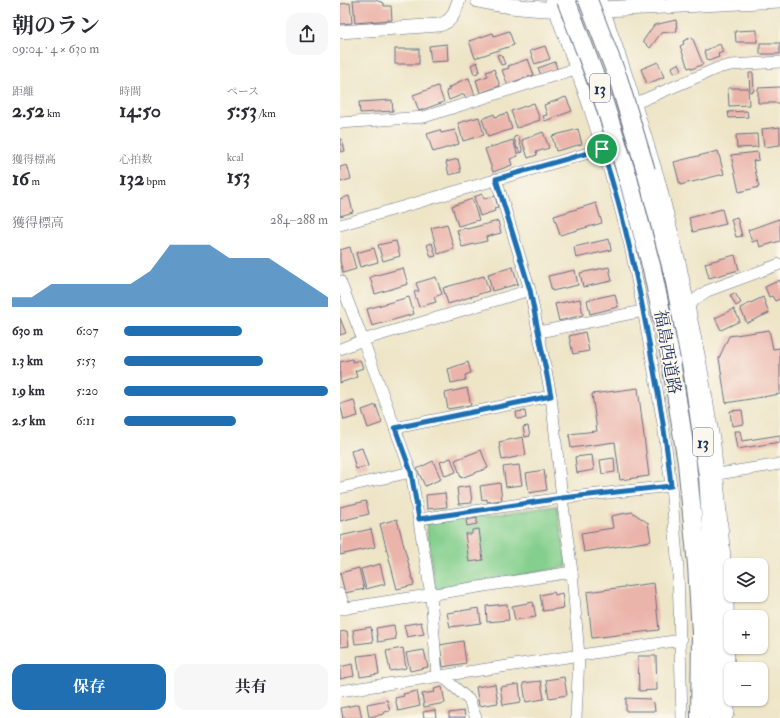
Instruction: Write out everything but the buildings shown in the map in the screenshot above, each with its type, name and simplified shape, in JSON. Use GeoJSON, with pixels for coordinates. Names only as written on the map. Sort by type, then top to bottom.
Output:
{"type":"FeatureCollection","features":[{"type":"Feature","properties":{"kind":"highway","name":"福島西道路"},"geometry":{"type":"LineString","coordinates":[[588,0],[618,78],[646,171],[674,277],[693,374],[708,476],[716,606],[718,718]]}},
{"type":"Feature","properties":{"kind":"highway","name":"福島西道路"},"geometry":{"type":"LineString","coordinates":[[558,3],[600,87],[628,178],[654,276],[670,355],[687,463],[697,565],[701,633],[700,718]]}},
{"type":"Feature","properties":{"kind":"main road"},"geometry":{"type":"LineString","coordinates":[[478,0],[501,6],[558,3],[603,5],[780,0]]}},
{"type":"Feature","properties":{"kind":"street"},"geometry":{"type":"LineString","coordinates":[[340,32],[439,25],[447,22],[453,16],[459,0]]}},
{"type":"Feature","properties":{"kind":"street"},"geometry":{"type":"LineString","coordinates":[[558,3],[575,69],[615,189],[630,245],[664,424],[678,569],[682,718]]}},
{"type":"Feature","properties":{"kind":"street"},"geometry":{"type":"LineString","coordinates":[[603,5],[636,103],[659,179],[703,372],[715,445],[728,593],[729,712],[726,718]]}},
{"type":"Feature","properties":{"kind":"street"},"geometry":{"type":"LineString","coordinates":[[636,103],[718,68],[730,65],[780,62]]}},
{"type":"Feature","properties":{"kind":"street"},"geometry":{"type":"LineString","coordinates":[[340,122],[424,117],[575,69]]}},
{"type":"Feature","properties":{"kind":"street"},"geometry":{"type":"LineString","coordinates":[[340,225],[602,149]]}},
{"type":"Feature","properties":{"kind":"street"},"geometry":{"type":"LineString","coordinates":[[496,179],[530,290],[551,396],[572,572],[579,656],[576,718]]}},
{"type":"Feature","properties":{"kind":"street"},"geometry":{"type":"LineString","coordinates":[[688,304],[708,291],[780,264]]}},
{"type":"Feature","properties":{"kind":"street"},"geometry":{"type":"LineString","coordinates":[[340,281],[364,340],[411,472],[431,595],[440,676],[470,700],[476,718]]}},
{"type":"Feature","properties":{"kind":"street"},"geometry":{"type":"LineString","coordinates":[[340,349],[364,340],[530,290]]}},
{"type":"Feature","properties":{"kind":"street"},"geometry":{"type":"LineString","coordinates":[[539,332],[643,311]]}},
{"type":"Feature","properties":{"kind":"street"},"geometry":{"type":"LineString","coordinates":[[395,428],[551,396]]}},
{"type":"Feature","properties":{"kind":"street"},"geometry":{"type":"LineString","coordinates":[[718,474],[780,464]]}},
{"type":"Feature","properties":{"kind":"street"},"geometry":{"type":"LineString","coordinates":[[340,488],[411,472]]}},
{"type":"Feature","properties":{"kind":"street"},"geometry":{"type":"LineString","coordinates":[[419,519],[562,498],[671,486]]}},
{"type":"Feature","properties":{"kind":"street"},"geometry":{"type":"LineString","coordinates":[[340,594],[342,609],[572,572]]}},
{"type":"Feature","properties":{"kind":"street"},"geometry":{"type":"LineString","coordinates":[[340,691],[681,640]]}},
{"type":"Feature","properties":{"kind":"green space"},"geometry":{"type":"Polygon","coordinates":[[[557,506],[567,567],[435,590],[426,523],[557,506]]]}},
{"type":"Feature","properties":{"kind":"route"},"geometry":{"type":"LineString","coordinates":[[602,149],[615,189],[630,245],[664,424],[671,486],[562,498],[419,519],[411,472],[395,428],[551,396],[530,290],[496,179],[602,149]]}}]}
